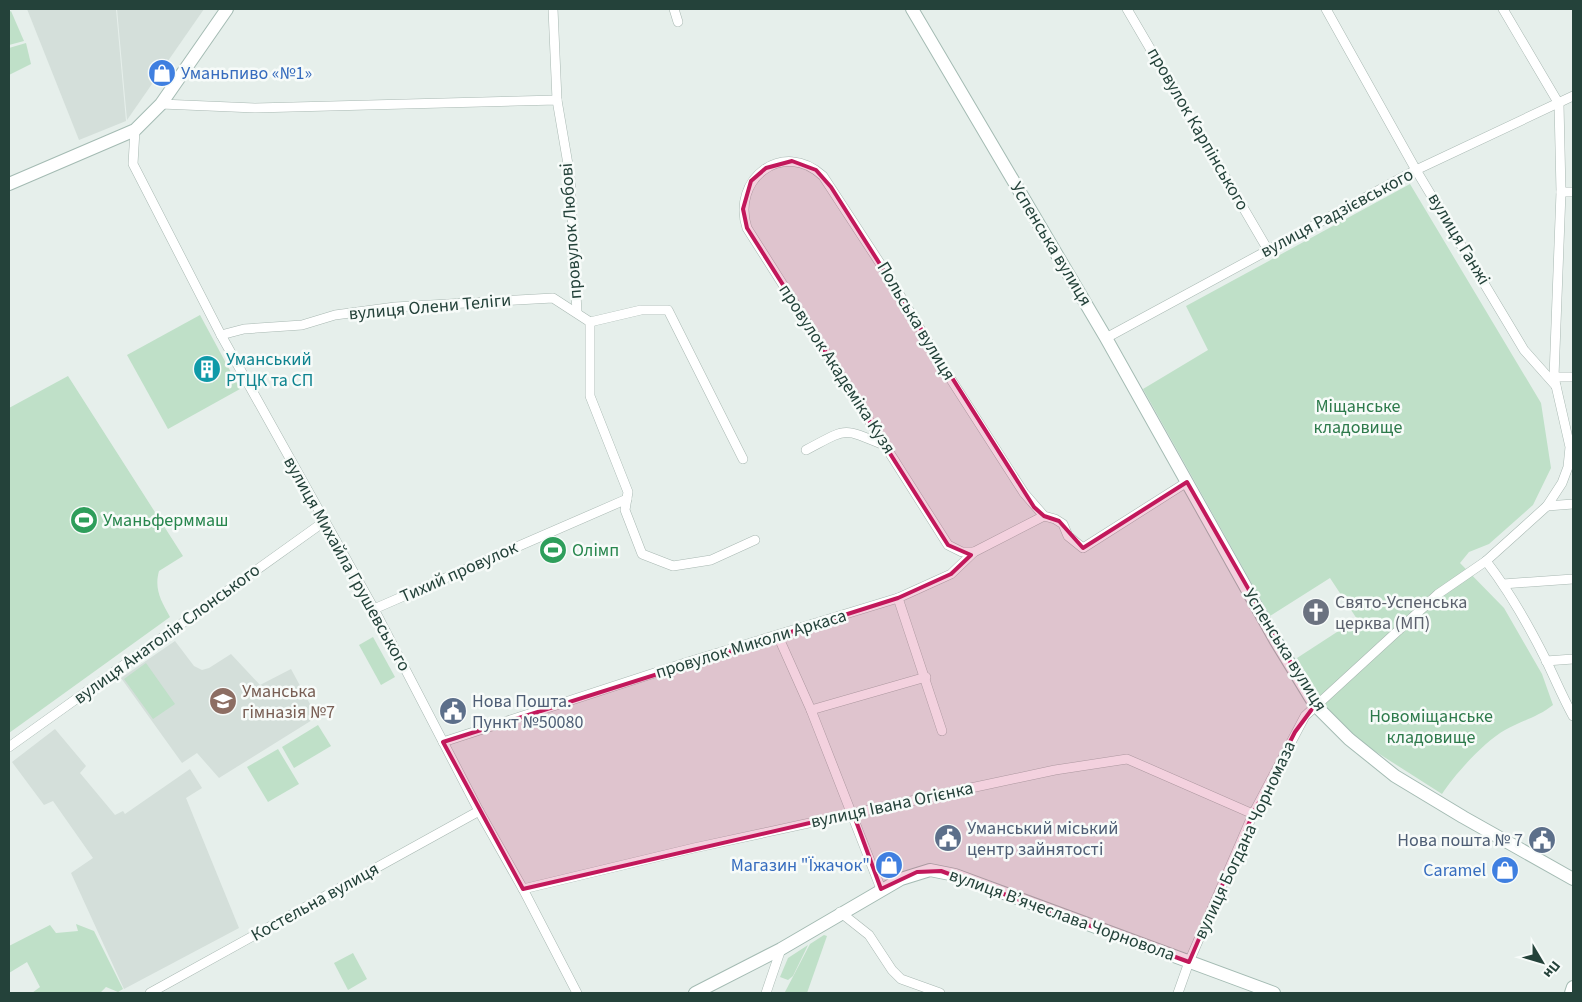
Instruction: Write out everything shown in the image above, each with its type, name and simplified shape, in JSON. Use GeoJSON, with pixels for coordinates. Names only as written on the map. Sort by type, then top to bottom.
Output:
{"type":"FeatureCollection","features":[{"type":"Feature","properties":{"kind":"street"},"geometry":{"type":"LineString","coordinates":[[9,184],[136,130],[161,104],[227,9]]}},
{"type":"Feature","properties":{"kind":"street","name":"провулок Любові"},"geometry":{"type":"LineString","coordinates":[[553,9],[557,100],[570,176],[576,313],[590,322],[590,396],[628,492],[625,510],[642,554],[673,566],[711,560],[754,540]]}},
{"type":"Feature","properties":{"kind":"street"},"geometry":{"type":"LineString","coordinates":[[674,9],[678,22]]}},
{"type":"Feature","properties":{"kind":"street","name":"Успенська вулиця"},"geometry":{"type":"LineString","coordinates":[[912,9],[1106,338],[1276,641],[1315,705],[1349,739],[1395,776],[1466,819],[1573,879]]}},
{"type":"Feature","properties":{"kind":"street","name":"провулок Карпінського"},"geometry":{"type":"LineString","coordinates":[[1127,9],[1268,250]]}},
{"type":"Feature","properties":{"kind":"street","name":"вулиця Ганжі"},"geometry":{"type":"LineString","coordinates":[[1326,9],[1416,170],[1524,350],[1555,382]]}},
{"type":"Feature","properties":{"kind":"street"},"geometry":{"type":"LineString","coordinates":[[1503,9],[1558,104],[1561,192],[1555,382],[1573,377]]}},
{"type":"Feature","properties":{"kind":"street","name":"вулиця Радзієвського"},"geometry":{"type":"LineString","coordinates":[[1106,338],[1416,170],[1573,96]]}},
{"type":"Feature","properties":{"kind":"street"},"geometry":{"type":"LineString","coordinates":[[161,104],[255,108],[557,100]]}},
{"type":"Feature","properties":{"kind":"street","name":"вулиця Михайла Грушевського"},"geometry":{"type":"LineString","coordinates":[[136,130],[133,164],[221,335],[374,609],[479,811],[523,889],[577,993]]}},
{"type":"Feature","properties":{"kind":"street","name":"Польська вулиця"},"geometry":{"type":"LineString","coordinates":[[766,168],[783,162],[792,162],[809,166],[822,176],[884,270],[945,370],[1024,493],[1044,516]]}},
{"type":"Feature","properties":{"kind":"street","name":"провулок Академіка Кузя"},"geometry":{"type":"LineString","coordinates":[[766,168],[758,174],[746,190],[742,209],[747,228],[948,545],[962,552],[974,552]]}},
{"type":"Feature","properties":{"kind":"street"},"geometry":{"type":"LineString","coordinates":[[1561,192],[1573,192]]}},
{"type":"Feature","properties":{"kind":"street","name":"вулиця Олени Теліги"},"geometry":{"type":"LineString","coordinates":[[221,335],[244,329],[302,325],[335,315],[396,307],[553,298],[576,313]]}},
{"type":"Feature","properties":{"kind":"street"},"geometry":{"type":"LineString","coordinates":[[590,322],[641,310],[668,310],[743,459]]}},
{"type":"Feature","properties":{"kind":"street","name":"вулиця Богдана Чорномаза"},"geometry":{"type":"LineString","coordinates":[[1178,993],[1189,962],[1253,814],[1295,732],[1315,705],[1438,594],[1486,561],[1547,506],[1562,483],[1568,467],[1570,447],[1555,382]]}},
{"type":"Feature","properties":{"kind":"street"},"geometry":{"type":"LineString","coordinates":[[806,450],[835,433],[846,432],[886,446]]}},
{"type":"Feature","properties":{"kind":"street"},"geometry":{"type":"LineString","coordinates":[[1044,516],[1059,521],[1068,536],[1083,548],[1187,482]]}},
{"type":"Feature","properties":{"kind":"street","name":"Тихий провулок"},"geometry":{"type":"LineString","coordinates":[[374,609],[627,499]]}},
{"type":"Feature","properties":{"kind":"street"},"geometry":{"type":"LineString","coordinates":[[1547,506],[1573,504]]}},
{"type":"Feature","properties":{"kind":"street","name":"провулок Миколи Аркаса"},"geometry":{"type":"LineString","coordinates":[[443,742],[685,663],[898,598],[951,574],[974,552],[1044,516]]}},
{"type":"Feature","properties":{"kind":"street","name":"вулиця Анатолія Слонського"},"geometry":{"type":"LineString","coordinates":[[9,747],[325,521]]}},
{"type":"Feature","properties":{"kind":"street"},"geometry":{"type":"LineString","coordinates":[[1486,561],[1504,584],[1546,661],[1560,693],[1573,716]]}},
{"type":"Feature","properties":{"kind":"street"},"geometry":{"type":"LineString","coordinates":[[1504,584],[1573,579]]}},
{"type":"Feature","properties":{"kind":"street"},"geometry":{"type":"LineString","coordinates":[[898,598],[926,677],[942,731]]}},
{"type":"Feature","properties":{"kind":"street"},"geometry":{"type":"LineString","coordinates":[[778,636],[811,710],[881,889]]}},
{"type":"Feature","properties":{"kind":"street"},"geometry":{"type":"LineString","coordinates":[[1546,661],[1573,659]]}},
{"type":"Feature","properties":{"kind":"street"},"geometry":{"type":"LineString","coordinates":[[811,710],[926,677]]}},
{"type":"Feature","properties":{"kind":"street","name":"вулиця Івана Огієнка"},"geometry":{"type":"LineString","coordinates":[[523,889],[694,848],[1056,770],[1127,759],[1253,814]]}},
{"type":"Feature","properties":{"kind":"street","name":"Костельна вулиця"},"geometry":{"type":"LineString","coordinates":[[150,993],[479,811]]}},
{"type":"Feature","properties":{"kind":"street","name":"вулиця В’ячеслава Чорновола"},"geometry":{"type":"LineString","coordinates":[[695,993],[781,949],[881,889],[917,872],[930,870],[940,871],[1274,993]]}},
{"type":"Feature","properties":{"kind":"street"},"geometry":{"type":"LineString","coordinates":[[840,912],[869,935],[892,970],[901,979],[940,993]]}},
{"type":"Feature","properties":{"kind":"street"},"geometry":{"type":"LineString","coordinates":[[766,993],[781,949]]}},
{"type":"Feature","properties":{"kind":"street"},"geometry":{"type":"LineString","coordinates":[[1571,993],[1573,987]]}},
{"type":"Feature","properties":{"kind":"highlighted area"},"geometry":{"type":"Polygon","coordinates":[[[792,161],[816,170],[831,187],[1034,507],[1044,516],[1059,521],[1083,548],[1187,482],[1315,705],[1295,732],[1253,814],[1189,962],[941,871],[917,872],[881,889],[853,813],[523,889],[443,742],[898,598],[951,574],[971,555],[948,545],[747,228],[743,209],[751,181],[766,168],[792,161]]]}},
{"type":"Feature","properties":{"kind":"shaded area"},"geometry":{"type":"Polygon","coordinates":[[[27,9],[116,9],[126,121],[79,140],[27,9]]]}},
{"type":"Feature","properties":{"kind":"shaded area"},"geometry":{"type":"Polygon","coordinates":[[[117,9],[204,9],[127,120],[117,9]]]}},
{"type":"Feature","properties":{"kind":"shaded area","name":"Уманська гімназія №7"},"geometry":{"type":"Polygon","coordinates":[[[175,641],[194,666],[202,670],[209,668],[231,654],[260,685],[291,669],[317,717],[219,778],[197,753],[182,763],[121,678],[175,641]]]}},
{"type":"Feature","properties":{"kind":"shaded area"},"geometry":{"type":"Polygon","coordinates":[[[55,729],[86,766],[80,773],[115,815],[123,811],[125,814],[190,769],[202,788],[186,798],[239,928],[124,989],[71,873],[93,858],[53,801],[44,805],[12,762],[55,729]]]}},
{"type":"Feature","properties":{"kind":"green space"},"geometry":{"type":"Polygon","coordinates":[[[11,11],[24,41],[9,45],[9,12],[11,11]]]}},
{"type":"Feature","properties":{"kind":"green space"},"geometry":{"type":"Polygon","coordinates":[[[26,43],[31,64],[9,75],[9,48],[26,43]]]}},
{"type":"Feature","properties":{"kind":"green space","name":"Міщанське кладовище"},"geometry":{"type":"Polygon","coordinates":[[[1410,184],[1541,403],[1551,468],[1533,505],[1489,544],[1469,552],[1460,563],[1504,608],[1542,674],[1553,705],[1541,713],[1505,730],[1488,742],[1454,777],[1442,794],[1359,741],[1327,709],[1297,658],[1357,619],[1330,578],[1270,616],[1143,389],[1208,350],[1186,306],[1410,184]]]}},
{"type":"Feature","properties":{"kind":"green space"},"geometry":{"type":"Polygon","coordinates":[[[200,315],[240,389],[168,429],[127,355],[200,315]]]}},
{"type":"Feature","properties":{"kind":"green space","name":"Уманьферммаш"},"geometry":{"type":"Polygon","coordinates":[[[68,376],[183,556],[159,571],[158,589],[161,600],[170,617],[9,733],[9,408],[68,376]]]}},
{"type":"Feature","properties":{"kind":"green space"},"geometry":{"type":"Polygon","coordinates":[[[373,637],[395,677],[381,685],[359,645],[373,637]]]}},
{"type":"Feature","properties":{"kind":"green space"},"geometry":{"type":"Polygon","coordinates":[[[146,663],[175,704],[153,719],[124,679],[146,663]]]}},
{"type":"Feature","properties":{"kind":"green space"},"geometry":{"type":"Polygon","coordinates":[[[318,725],[331,746],[294,768],[282,747],[318,725]]]}},
{"type":"Feature","properties":{"kind":"green space"},"geometry":{"type":"Polygon","coordinates":[[[278,749],[299,784],[268,802],[247,767],[278,749]]]}},
{"type":"Feature","properties":{"kind":"green space"},"geometry":{"type":"Polygon","coordinates":[[[76,924],[94,931],[123,989],[118,992],[106,987],[100,993],[32,993],[40,987],[27,962],[9,973],[9,946],[50,925],[56,933],[78,931],[76,924]]]}},
{"type":"Feature","properties":{"kind":"green space"},"geometry":{"type":"Polygon","coordinates":[[[824,935],[827,936],[807,993],[785,992],[810,944],[824,935]]]}},
{"type":"Feature","properties":{"kind":"green space"},"geometry":{"type":"Polygon","coordinates":[[[808,945],[793,976],[788,980],[780,977],[788,958],[808,945]]]}},
{"type":"Feature","properties":{"kind":"green space"},"geometry":{"type":"Polygon","coordinates":[[[353,953],[367,979],[348,990],[334,963],[353,953]]]}},
{"type":"Feature","properties":{"kind":"place","name":"Уманьпиво «№1»"},"geometry":{"type":"Point","coordinates":[162,73]}},
{"type":"Feature","properties":{"kind":"place","name":"Уманський РТЦК та СП"},"geometry":{"type":"Point","coordinates":[207,369]}},
{"type":"Feature","properties":{"kind":"place","name":"Уманьферммаш"},"geometry":{"type":"Point","coordinates":[84,520]}},
{"type":"Feature","properties":{"kind":"place","name":"Олімп"},"geometry":{"type":"Point","coordinates":[553,550]}},
{"type":"Feature","properties":{"kind":"place","name":"Свято-Успенська церква (МП)"},"geometry":{"type":"Point","coordinates":[1316,612]}},
{"type":"Feature","properties":{"kind":"place","name":"Уманська гімназія №7"},"geometry":{"type":"Point","coordinates":[223,701]}},
{"type":"Feature","properties":{"kind":"place","name":"Нова Пошта. Пункт №50080"},"geometry":{"type":"Point","coordinates":[453,711]}},
{"type":"Feature","properties":{"kind":"place","name":"Уманський міський центр зайнятості"},"geometry":{"type":"Point","coordinates":[948,838]}},
{"type":"Feature","properties":{"kind":"place","name":"Нова пошта № 7"},"geometry":{"type":"Point","coordinates":[1542,840]}},
{"type":"Feature","properties":{"kind":"place","name":"Магазин \"Їжачок\""},"geometry":{"type":"Point","coordinates":[889,865]}},
{"type":"Feature","properties":{"kind":"place","name":"Caramel"},"geometry":{"type":"Point","coordinates":[1505,870]}},
{"type":"Feature","properties":{"kind":"park label","name":"Новоміщанське кладовище"},"geometry":{"type":"Point","coordinates":[1431,726]}}]}
